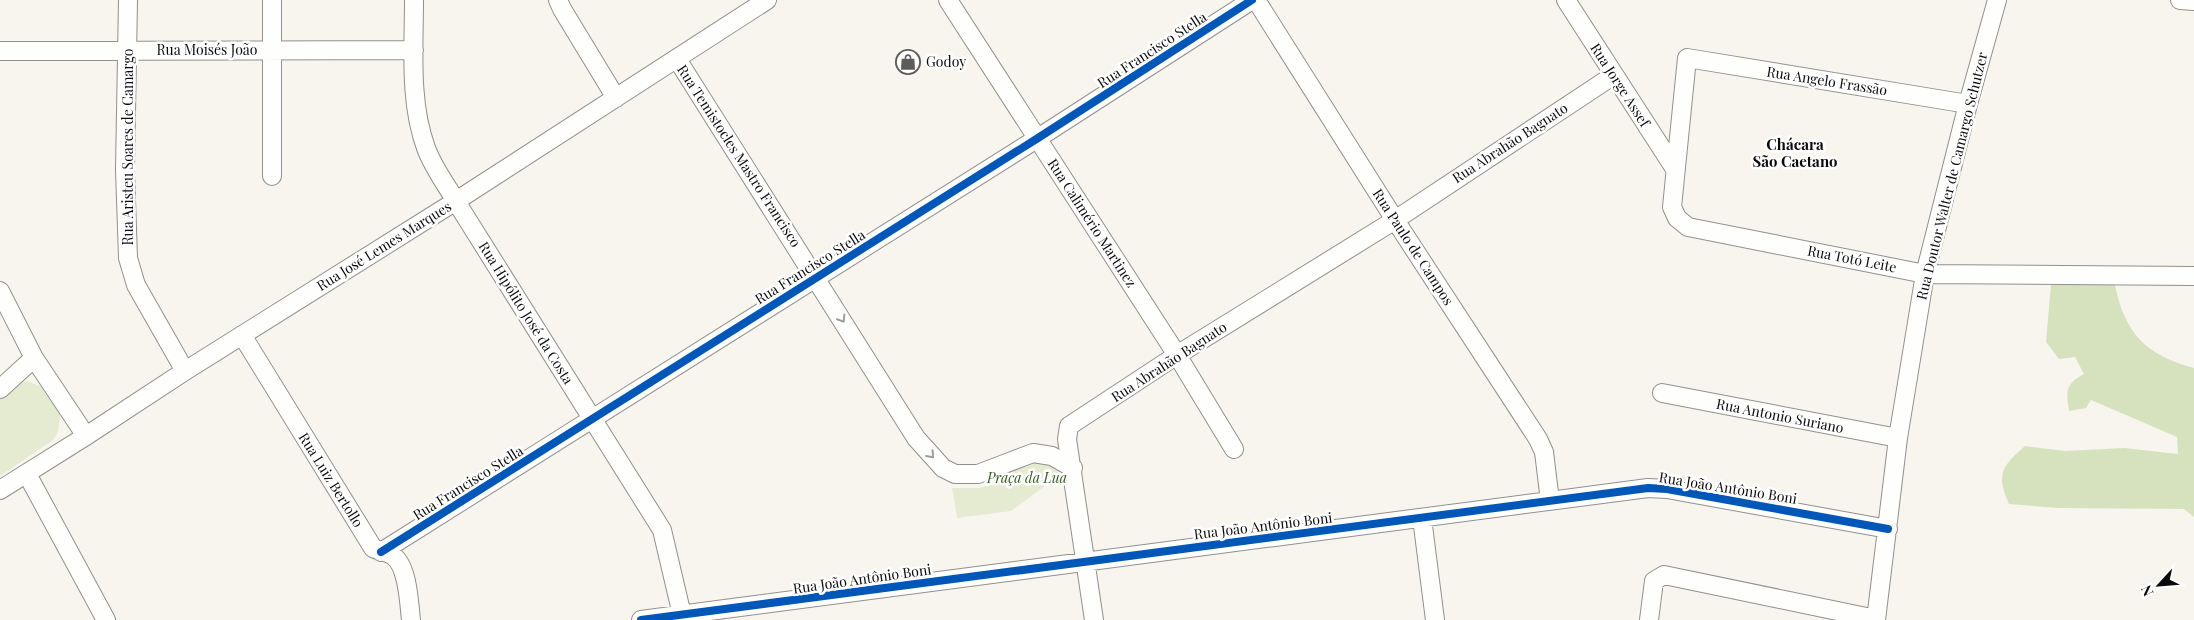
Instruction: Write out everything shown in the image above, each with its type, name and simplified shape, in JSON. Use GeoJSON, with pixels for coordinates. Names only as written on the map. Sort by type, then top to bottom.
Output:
{"type":"FeatureCollection","features":[{"type":"Feature","properties":{"kind":"street","name":"Rua Aristeu Soares de Camargo"},"geometry":{"type":"LineString","coordinates":[[128,0],[125,170],[128,258],[136,285],[185,371]]}},
{"type":"Feature","properties":{"kind":"street"},"geometry":{"type":"LineString","coordinates":[[272,0],[272,176]]}},
{"type":"Feature","properties":{"kind":"street","name":"Rua Hipólito José da Costa"},"geometry":{"type":"LineString","coordinates":[[414,0],[416,108],[426,147],[434,166],[662,530],[682,615]]}},
{"type":"Feature","properties":{"kind":"street"},"geometry":{"type":"LineString","coordinates":[[558,0],[616,98]]}},
{"type":"Feature","properties":{"kind":"street","name":"Rua José Lemes Marques"},"geometry":{"type":"LineString","coordinates":[[0,490],[456,201],[767,0]]}},
{"type":"Feature","properties":{"kind":"street","name":"Rua Calimério Martinez"},"geometry":{"type":"LineString","coordinates":[[948,0],[1178,355],[1234,448]]}},
{"type":"Feature","properties":{"kind":"street","name":"Rua Francisco Stella"},"geometry":{"type":"LineString","coordinates":[[381,552],[1038,138],[1252,0]]}},
{"type":"Feature","properties":{"kind":"street","name":"Rua Paulo de Campos"},"geometry":{"type":"LineString","coordinates":[[1256,0],[1395,220],[1538,439],[1544,452],[1550,500]]}},
{"type":"Feature","properties":{"kind":"street","name":"Rua Jorge Assef"},"geometry":{"type":"LineString","coordinates":[[1566,0],[1675,169]]}},
{"type":"Feature","properties":{"kind":"street","name":"Rua Doutor Walter de Camargo Schutzer"},"geometry":{"type":"LineString","coordinates":[[1876,619],[1898,438],[1925,274],[1968,104],[1997,0]]}},
{"type":"Feature","properties":{"kind":"street"},"geometry":{"type":"LineString","coordinates":[[2180,0],[2194,1]]}},
{"type":"Feature","properties":{"kind":"street","name":"Rua Moisés João"},"geometry":{"type":"LineString","coordinates":[[0,51],[414,50]]}},
{"type":"Feature","properties":{"kind":"street","name":"Rua Angelo Frassão"},"geometry":{"type":"LineString","coordinates":[[1687,58],[1968,104]]}},
{"type":"Feature","properties":{"kind":"street","name":"Rua Totó Leite"},"geometry":{"type":"LineString","coordinates":[[1687,58],[1672,207],[1677,218],[1688,227],[1925,274],[2194,276]]}},
{"type":"Feature","properties":{"kind":"street","name":"Rua Temistocles Mastro Francisco"},"geometry":{"type":"LineString","coordinates":[[677,59],[817,278]]}},
{"type":"Feature","properties":{"kind":"street","name":"Rua Abrahão Bagnato"},"geometry":{"type":"LineString","coordinates":[[1073,468],[1067,439],[1069,426],[1178,355],[1395,220],[1614,75]]}},
{"type":"Feature","properties":{"kind":"street"},"geometry":{"type":"LineString","coordinates":[[817,278],[916,438],[942,468],[955,474],[978,474],[1033,453],[1052,456],[1073,468],[1094,620]]}},
{"type":"Feature","properties":{"kind":"street"},"geometry":{"type":"LineString","coordinates":[[0,291],[34,358],[86,436]]}},
{"type":"Feature","properties":{"kind":"street","name":"Rua Luiz Bertollo"},"geometry":{"type":"LineString","coordinates":[[242,335],[373,548],[392,554],[400,563],[406,582],[411,620]]}},
{"type":"Feature","properties":{"kind":"street"},"geometry":{"type":"LineString","coordinates":[[0,389],[34,358]]}},
{"type":"Feature","properties":{"kind":"street","name":"Rua Antonio Suriano"},"geometry":{"type":"LineString","coordinates":[[1662,393],[1898,438]]}},
{"type":"Feature","properties":{"kind":"street"},"geometry":{"type":"LineString","coordinates":[[27,474],[106,620]]}},
{"type":"Feature","properties":{"kind":"street","name":"Rua João Antônio Boni"},"geometry":{"type":"LineString","coordinates":[[641,620],[682,615],[748,613],[1085,562],[1648,488],[1667,489],[1888,529]]}},
{"type":"Feature","properties":{"kind":"street"},"geometry":{"type":"LineString","coordinates":[[1422,518],[1435,620]]}},
{"type":"Feature","properties":{"kind":"street"},"geometry":{"type":"LineString","coordinates":[[1649,620],[1654,581],[1664,575],[1876,619]]}},
{"type":"Feature","properties":{"kind":"green space"},"geometry":{"type":"Polygon","coordinates":[[[2051,285],[2115,285],[2125,317],[2140,340],[2163,356],[2194,368],[2194,517],[2184,509],[2058,508],[2009,504],[2003,485],[2003,472],[2011,460],[2025,446],[2065,451],[2124,448],[2178,454],[2177,437],[2091,400],[2086,408],[2069,411],[2068,389],[2073,381],[2084,374],[2075,357],[2059,359],[2046,342],[2051,285]]]}},
{"type":"Feature","properties":{"kind":"green space"},"geometry":{"type":"Polygon","coordinates":[[[27,381],[40,386],[60,414],[58,432],[53,440],[0,476],[0,397],[14,385],[27,381]]]}},
{"type":"Feature","properties":{"kind":"green space","name":"Praça da Lua"},"geometry":{"type":"Polygon","coordinates":[[[1035,460],[1058,469],[1060,475],[1011,511],[957,518],[952,488],[979,488],[1003,482],[1014,465],[1035,460]]]}},
{"type":"Feature","properties":{"kind":"cycle path"},"geometry":{"type":"LineString","coordinates":[[381,552],[1038,138],[1252,0]]}},
{"type":"Feature","properties":{"kind":"cycle path"},"geometry":{"type":"LineString","coordinates":[[641,620],[1648,488],[1667,489],[1888,529]]}},
{"type":"Feature","properties":{"kind":"place","name":"Godoy"},"geometry":{"type":"Point","coordinates":[908,62]}},
{"type":"Feature","properties":{"kind":"district","name":"Chácara São Caetano"},"geometry":{"type":"Point","coordinates":[1795,154]}}]}
